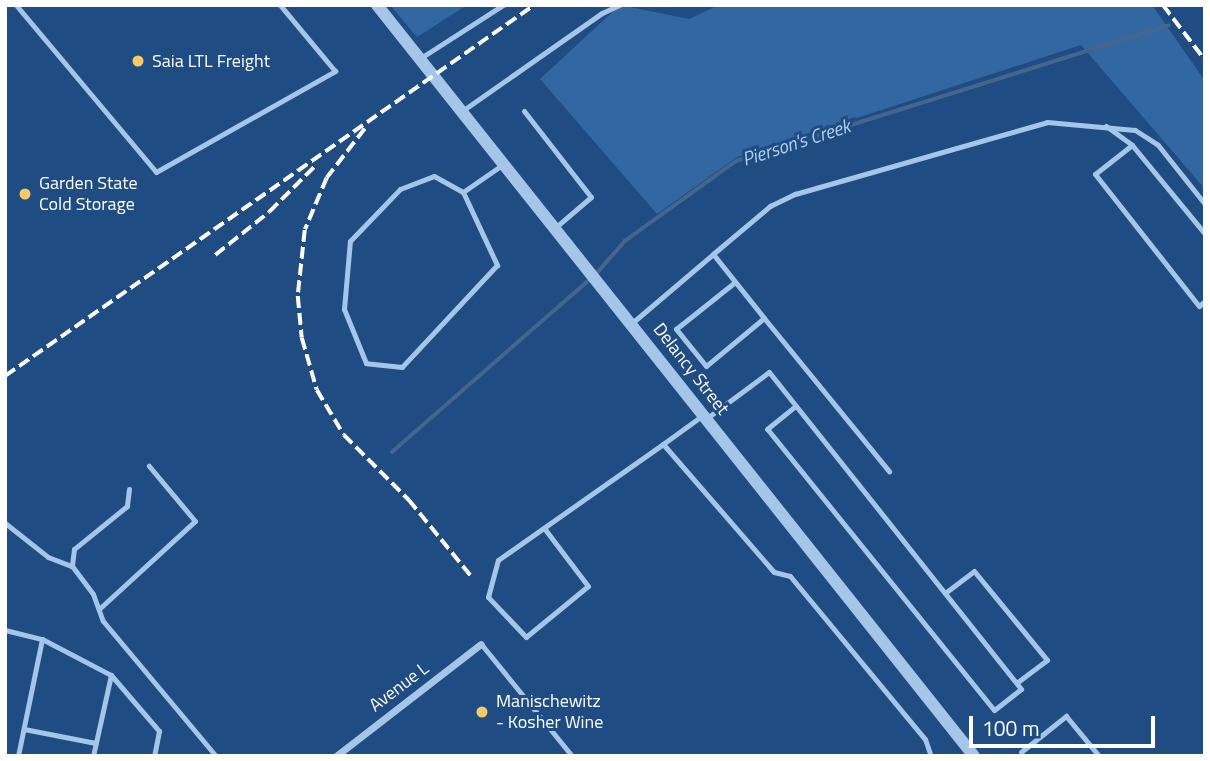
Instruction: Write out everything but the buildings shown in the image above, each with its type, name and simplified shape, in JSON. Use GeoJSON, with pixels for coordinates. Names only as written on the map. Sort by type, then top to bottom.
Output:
{"type":"FeatureCollection","features":[{"type":"Feature","properties":{"kind":"street","name":"Delancy Street"},"geometry":{"type":"LineString","coordinates":[[377,5],[974,756]]}},
{"type":"Feature","properties":{"kind":"street","name":"Avenue L"},"geometry":{"type":"LineString","coordinates":[[337,756],[481,644]]}},
{"type":"Feature","properties":{"kind":"lane"},"geometry":{"type":"LineString","coordinates":[[16,5],[156,172],[335,71],[280,5]]}},
{"type":"Feature","properties":{"kind":"lane"},"geometry":{"type":"LineString","coordinates":[[419,59],[503,5]]}},
{"type":"Feature","properties":{"kind":"lane"},"geometry":{"type":"LineString","coordinates":[[462,111],[601,13],[619,5]]}},
{"type":"Feature","properties":{"kind":"lane"},"geometry":{"type":"LineString","coordinates":[[524,111],[591,197],[556,227]]}},
{"type":"Feature","properties":{"kind":"lane"},"geometry":{"type":"LineString","coordinates":[[632,323],[770,206],[795,194],[1047,122],[1104,124],[1135,130],[1158,145],[1205,204]]}},
{"type":"Feature","properties":{"kind":"lane"},"geometry":{"type":"LineString","coordinates":[[1104,124],[1132,145],[1205,234]]}},
{"type":"Feature","properties":{"kind":"lane"},"geometry":{"type":"LineString","coordinates":[[1132,145],[1095,174],[1199,306],[1205,301]]}},
{"type":"Feature","properties":{"kind":"lane"},"geometry":{"type":"LineString","coordinates":[[463,192],[505,163]]}},
{"type":"Feature","properties":{"kind":"lane"},"geometry":{"type":"LineString","coordinates":[[433,176],[463,192],[497,265],[402,367],[366,363],[344,309],[350,241],[400,189],[433,176]]}},
{"type":"Feature","properties":{"kind":"lane"},"geometry":{"type":"LineString","coordinates":[[713,254],[889,471]]}},
{"type":"Feature","properties":{"kind":"lane"},"geometry":{"type":"LineString","coordinates":[[734,282],[676,329],[706,366],[764,318]]}},
{"type":"Feature","properties":{"kind":"lane"},"geometry":{"type":"LineString","coordinates":[[544,528],[588,586],[526,637],[488,597],[498,559],[769,372],[1017,683],[1021,689],[994,709],[767,429],[795,406]]}},
{"type":"Feature","properties":{"kind":"lane"},"geometry":{"type":"LineString","coordinates":[[663,444],[774,572],[790,576],[925,739],[930,756]]}},
{"type":"Feature","properties":{"kind":"lane"},"geometry":{"type":"LineString","coordinates":[[99,609],[195,521],[149,466]]}},
{"type":"Feature","properties":{"kind":"lane"},"geometry":{"type":"LineString","coordinates":[[72,566],[74,549],[127,506],[129,489]]}},
{"type":"Feature","properties":{"kind":"lane"},"geometry":{"type":"LineString","coordinates":[[5,523],[48,557],[72,566],[99,609],[103,621],[216,756]]}},
{"type":"Feature","properties":{"kind":"lane"},"geometry":{"type":"LineString","coordinates":[[945,593],[974,571],[1047,660],[1017,683]]}},
{"type":"Feature","properties":{"kind":"lane"},"geometry":{"type":"LineString","coordinates":[[5,630],[42,639],[111,675],[159,731],[154,756]]}},
{"type":"Feature","properties":{"kind":"lane"},"geometry":{"type":"LineString","coordinates":[[18,756],[42,639]]}},
{"type":"Feature","properties":{"kind":"lane"},"geometry":{"type":"LineString","coordinates":[[481,644],[572,756]]}},
{"type":"Feature","properties":{"kind":"lane"},"geometry":{"type":"LineString","coordinates":[[93,756],[111,675]]}},
{"type":"Feature","properties":{"kind":"lane"},"geometry":{"type":"LineString","coordinates":[[1021,752],[1066,716],[1099,756]]}},
{"type":"Feature","properties":{"kind":"lane"},"geometry":{"type":"LineString","coordinates":[[24,729],[96,743]]}},
{"type":"Feature","properties":{"kind":"shaded area"},"geometry":{"type":"Polygon","coordinates":[[[390,5],[467,5],[417,37],[390,5]]]}},
{"type":"Feature","properties":{"kind":"shaded area"},"geometry":{"type":"Polygon","coordinates":[[[620,5],[689,19],[719,5],[1152,5],[1205,81],[1205,189],[1081,45],[737,157],[657,214],[540,79],[620,5]]]}},
{"type":"Feature","properties":{"kind":"waterway","name":"Pierson's Creek"},"geometry":{"type":"LineString","coordinates":[[596,274],[625,241],[736,161],[1168,26]]}},
{"type":"Feature","properties":{"kind":"waterway","name":"Pierson's Creek"},"geometry":{"type":"LineString","coordinates":[[392,452],[590,279]]}},
{"type":"Feature","properties":{"kind":"railway"},"geometry":{"type":"LineString","coordinates":[[5,376],[534,5]]}},
{"type":"Feature","properties":{"kind":"railway"},"geometry":{"type":"LineString","coordinates":[[1163,5],[1205,60]]}},
{"type":"Feature","properties":{"kind":"railway"},"geometry":{"type":"LineString","coordinates":[[365,129],[327,178],[305,230],[298,296],[302,338],[317,390],[344,435],[409,500],[471,576]]}},
{"type":"Feature","properties":{"kind":"railway"},"geometry":{"type":"LineString","coordinates":[[215,255],[269,212],[317,164]]}},
{"type":"Feature","properties":{"kind":"place","name":"Saia LTL Freight"},"geometry":{"type":"Point","coordinates":[138,61]}},
{"type":"Feature","properties":{"kind":"place","name":"Garden State Cold Storage"},"geometry":{"type":"Point","coordinates":[25,194]}},
{"type":"Feature","properties":{"kind":"place","name":"Manischewitz - Kosher Wine"},"geometry":{"type":"Point","coordinates":[482,712]}}]}
